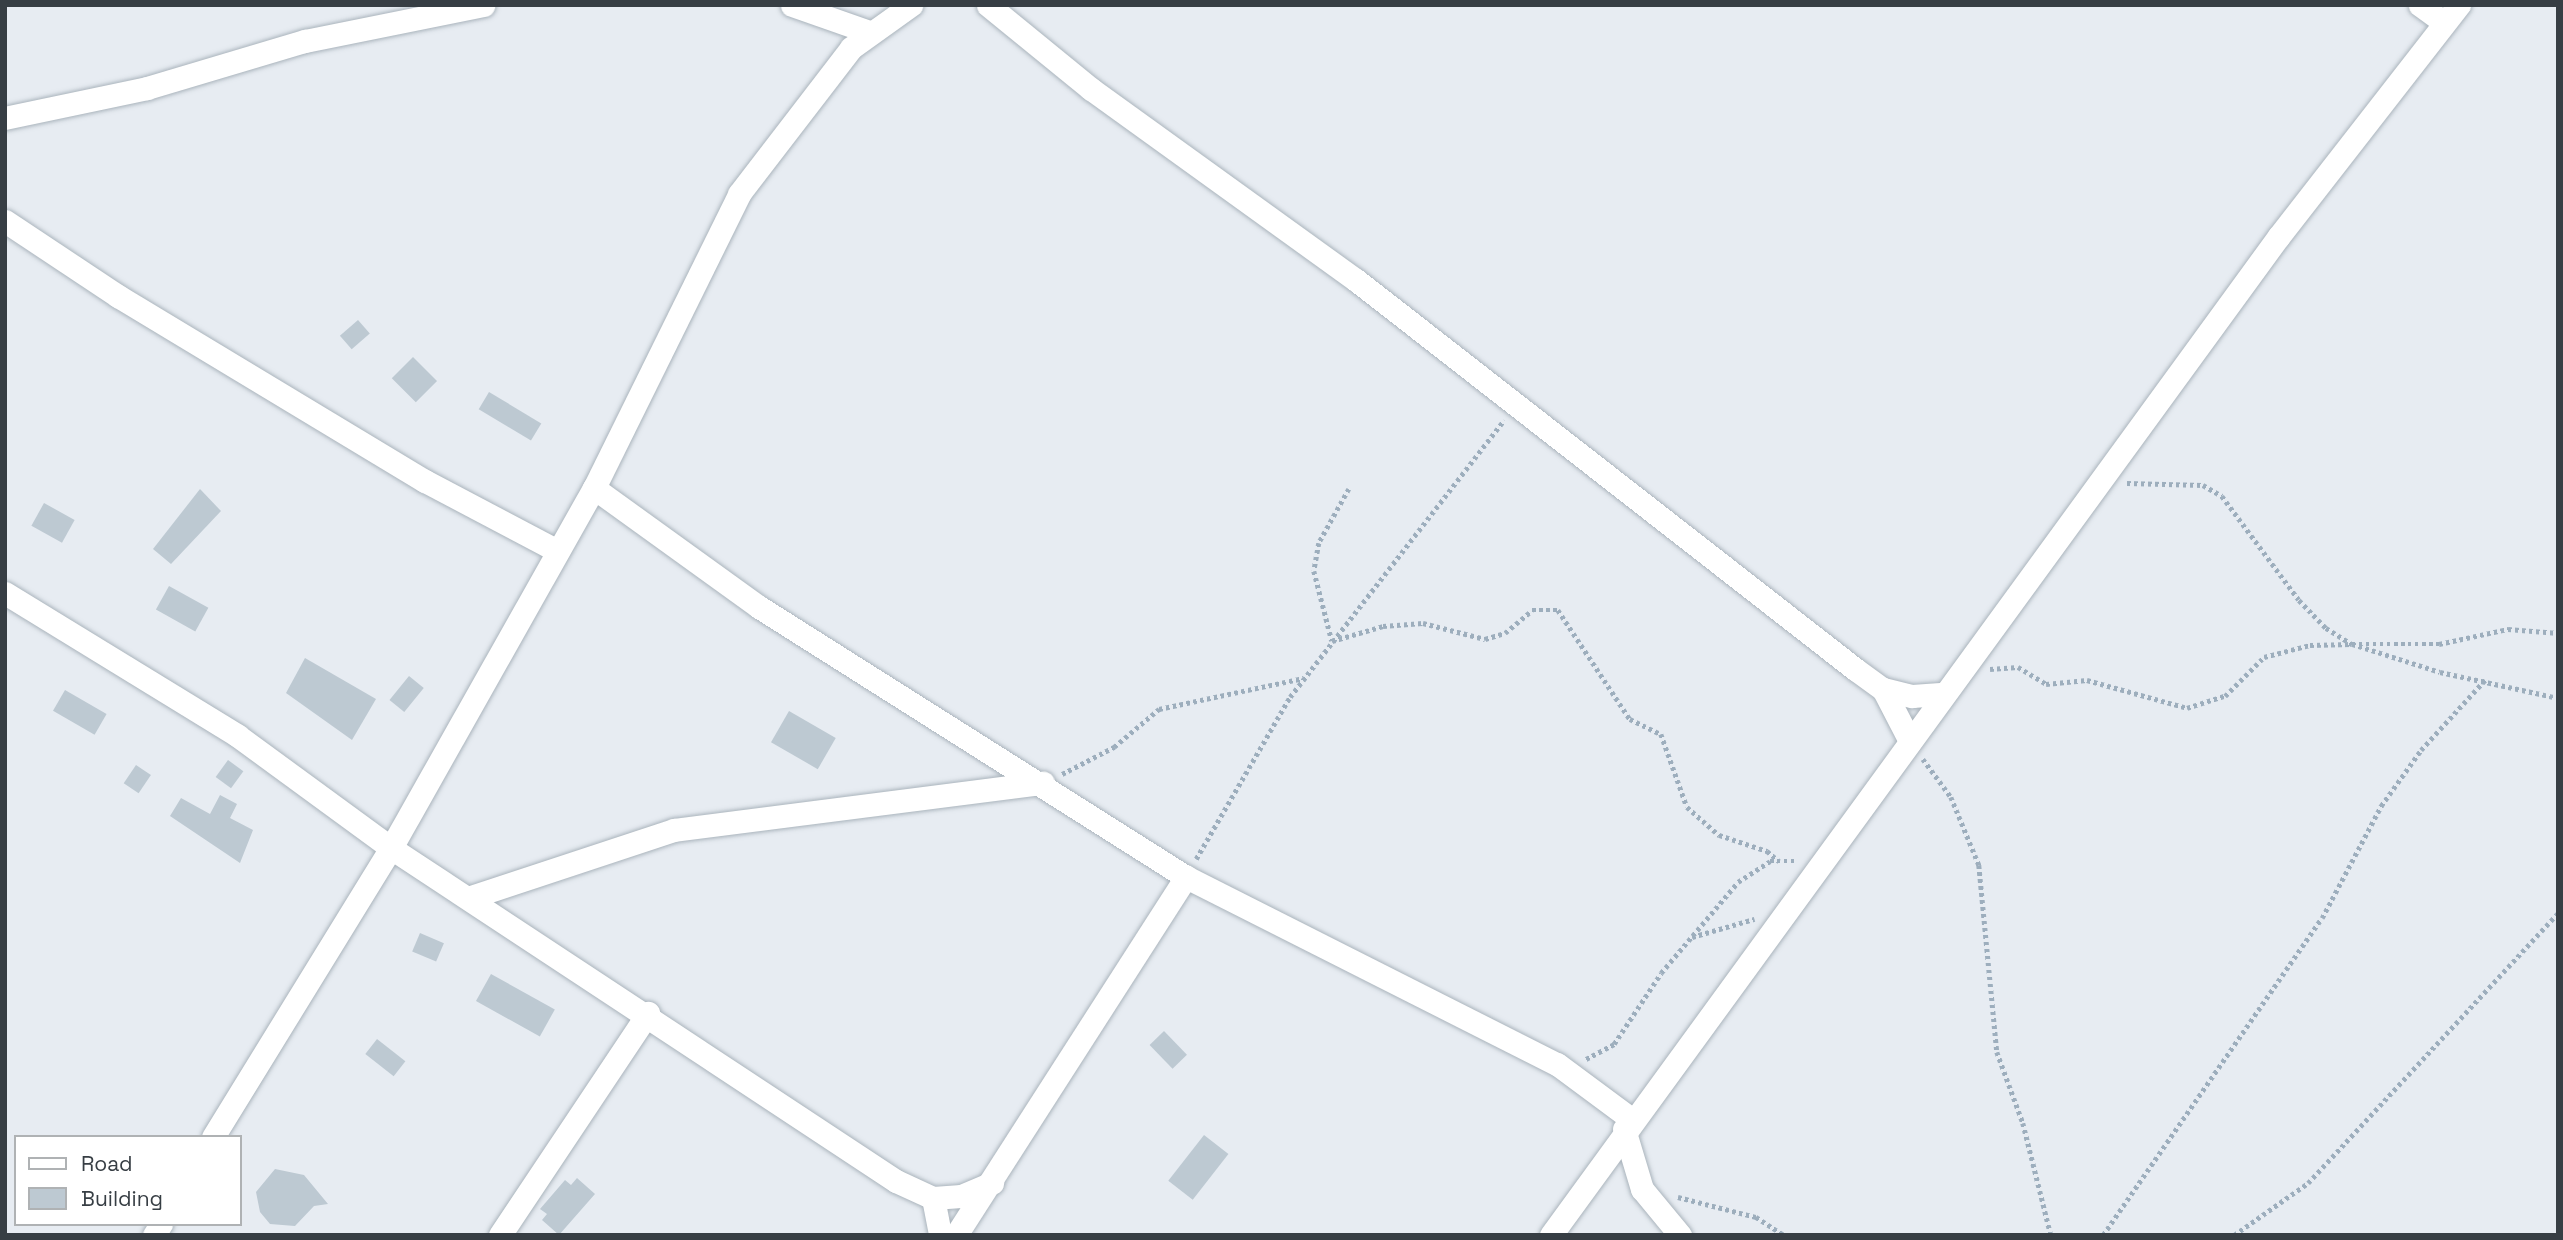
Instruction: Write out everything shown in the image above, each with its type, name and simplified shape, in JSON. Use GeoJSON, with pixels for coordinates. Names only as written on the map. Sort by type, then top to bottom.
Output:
{"type":"FeatureCollection","features":[{"type":"Feature","properties":{"kind":"street"},"geometry":{"type":"LineString","coordinates":[[5,118],[147,88],[296,43],[483,5]]}},
{"type":"Feature","properties":{"kind":"street"},"geometry":{"type":"LineString","coordinates":[[792,5],[869,32]]}},
{"type":"Feature","properties":{"kind":"street"},"geometry":{"type":"LineString","coordinates":[[214,1135],[391,848],[594,488],[739,194],[869,32],[911,5]]}},
{"type":"Feature","properties":{"kind":"street"},"geometry":{"type":"LineString","coordinates":[[988,5],[1883,689],[1912,696],[1944,694]]}},
{"type":"Feature","properties":{"kind":"street"},"geometry":{"type":"LineString","coordinates":[[2420,5],[2443,22]]}},
{"type":"Feature","properties":{"kind":"street"},"geometry":{"type":"LineString","coordinates":[[1551,1235],[1628,1124],[1793,907],[2099,482],[2443,22],[2459,5]]}},
{"type":"Feature","properties":{"kind":"street"},"geometry":{"type":"LineString","coordinates":[[6,220],[425,481],[558,551]]}},
{"type":"Feature","properties":{"kind":"street"},"geometry":{"type":"LineString","coordinates":[[594,488],[760,607],[1043,783],[1186,877],[1557,1064],[1628,1124],[1642,1189],[1680,1235]]}},
{"type":"Feature","properties":{"kind":"street"},"geometry":{"type":"LineString","coordinates":[[5,593],[237,736],[391,848],[648,1013],[896,1181],[933,1198],[961,1196],[992,1183]]}},
{"type":"Feature","properties":{"kind":"street"},"geometry":{"type":"LineString","coordinates":[[1883,689],[1910,741]]}},
{"type":"Feature","properties":{"kind":"street"},"geometry":{"type":"LineString","coordinates":[[471,897],[674,830],[1043,783]]}},
{"type":"Feature","properties":{"kind":"street"},"geometry":{"type":"LineString","coordinates":[[956,1235],[992,1183],[1186,877]]}},
{"type":"Feature","properties":{"kind":"street"},"geometry":{"type":"LineString","coordinates":[[500,1235],[648,1013]]}},
{"type":"Feature","properties":{"kind":"street"},"geometry":{"type":"LineString","coordinates":[[933,1198],[940,1235]]}},
{"type":"Feature","properties":{"kind":"path"},"geometry":{"type":"LineString","coordinates":[[1186,877],[1235,785],[1304,678],[1516,406]]}},
{"type":"Feature","properties":{"kind":"path"},"geometry":{"type":"LineString","coordinates":[[2099,482],[2203,485],[2215,491],[2307,609],[2352,644],[2558,698]]}},
{"type":"Feature","properties":{"kind":"path"},"geometry":{"type":"LineString","coordinates":[[1332,641],[1314,570],[1319,543],[1349,489]]}},
{"type":"Feature","properties":{"kind":"path"},"geometry":{"type":"LineString","coordinates":[[1332,641],[1414,623],[1438,623],[1485,639],[1505,633],[1532,610],[1558,610],[1630,719],[1661,734],[1687,807],[1719,835],[1767,850],[1779,861]]}},
{"type":"Feature","properties":{"kind":"path"},"geometry":{"type":"LineString","coordinates":[[1959,674],[2018,667],[2042,683],[2087,680],[2187,708],[2225,696],[2264,657],[2310,645],[2439,644],[2508,629],[2558,633]]}},
{"type":"Feature","properties":{"kind":"path"},"geometry":{"type":"LineString","coordinates":[[1043,783],[1114,747],[1159,709],[1304,678]]}},
{"type":"Feature","properties":{"kind":"path"},"geometry":{"type":"LineString","coordinates":[[2103,1235],[2314,930],[2381,806],[2421,750],[2485,680]]}},
{"type":"Feature","properties":{"kind":"path"},"geometry":{"type":"LineString","coordinates":[[1910,741],[1951,797],[1979,865],[1997,1052],[2023,1123],[2051,1235]]}},
{"type":"Feature","properties":{"kind":"path"},"geometry":{"type":"LineString","coordinates":[[1557,1064],[1584,1060],[1614,1044],[1691,937],[1748,873],[1779,861],[1823,864]]}},
{"type":"Feature","properties":{"kind":"path"},"geometry":{"type":"LineString","coordinates":[[1691,937],[1793,907]]}},
{"type":"Feature","properties":{"kind":"path"},"geometry":{"type":"LineString","coordinates":[[2234,1235],[2296,1193],[2339,1152],[2558,913]]}},
{"type":"Feature","properties":{"kind":"path"},"geometry":{"type":"LineString","coordinates":[[1642,1189],[1756,1217],[1784,1235]]}},
{"type":"Feature","properties":{"kind":"building"},"geometry":{"type":"Polygon","coordinates":[[[358,320],[370,334],[352,349],[340,336],[358,320]]]}},
{"type":"Feature","properties":{"kind":"building"},"geometry":{"type":"Polygon","coordinates":[[[413,357],[437,381],[416,402],[392,378],[413,357]]]}},
{"type":"Feature","properties":{"kind":"building"},"geometry":{"type":"Polygon","coordinates":[[[489,392],[541,423],[531,441],[479,409],[489,392]]]}},
{"type":"Feature","properties":{"kind":"building"},"geometry":{"type":"Polygon","coordinates":[[[200,489],[221,511],[171,564],[153,549],[200,489]]]}},
{"type":"Feature","properties":{"kind":"building"},"geometry":{"type":"Polygon","coordinates":[[[44,503],[75,520],[62,543],[31,526],[44,503]]]}},
{"type":"Feature","properties":{"kind":"building"},"geometry":{"type":"Polygon","coordinates":[[[169,586],[208,608],[195,631],[156,610],[169,586]]]}},
{"type":"Feature","properties":{"kind":"building"},"geometry":{"type":"Polygon","coordinates":[[[305,658],[376,699],[352,740],[286,693],[305,658]]]}},
{"type":"Feature","properties":{"kind":"building"},"geometry":{"type":"Polygon","coordinates":[[[409,676],[424,688],[404,712],[389,700],[409,676]]]}},
{"type":"Feature","properties":{"kind":"building"},"geometry":{"type":"Polygon","coordinates":[[[65,690],[107,714],[95,735],[53,711],[65,690]]]}},
{"type":"Feature","properties":{"kind":"building"},"geometry":{"type":"Polygon","coordinates":[[[789,711],[836,738],[818,769],[771,742],[789,711]]]}},
{"type":"Feature","properties":{"kind":"building"},"geometry":{"type":"Polygon","coordinates":[[[228,760],[243,771],[231,788],[216,777],[228,760]]]}},
{"type":"Feature","properties":{"kind":"building"},"geometry":{"type":"Polygon","coordinates":[[[136,765],[151,775],[139,793],[124,783],[136,765]]]}},
{"type":"Feature","properties":{"kind":"building"},"geometry":{"type":"Polygon","coordinates":[[[220,795],[237,804],[230,818],[253,830],[240,863],[170,816],[181,798],[210,814],[220,795]]]}},
{"type":"Feature","properties":{"kind":"building"},"geometry":{"type":"Polygon","coordinates":[[[420,933],[444,943],[436,962],[412,951],[420,933]]]}},
{"type":"Feature","properties":{"kind":"building"},"geometry":{"type":"Polygon","coordinates":[[[491,974],[555,1009],[540,1037],[476,1001],[491,974]]]}},
{"type":"Feature","properties":{"kind":"building"},"geometry":{"type":"Polygon","coordinates":[[[1164,1031],[1187,1055],[1173,1069],[1150,1045],[1164,1031]]]}},
{"type":"Feature","properties":{"kind":"building"},"geometry":{"type":"Polygon","coordinates":[[[377,1039],[405,1061],[394,1076],[365,1054],[377,1039]]]}},
{"type":"Feature","properties":{"kind":"building"},"geometry":{"type":"Polygon","coordinates":[[[1204,1135],[1228,1154],[1193,1200],[1168,1181],[1204,1135]]]}},
{"type":"Feature","properties":{"kind":"building"},"geometry":{"type":"Polygon","coordinates":[[[275,1169],[304,1175],[328,1204],[314,1206],[295,1226],[270,1224],[260,1212],[256,1192],[275,1169]]]}},
{"type":"Feature","properties":{"kind":"building"},"geometry":{"type":"Polygon","coordinates":[[[577,1178],[595,1194],[559,1235],[542,1220],[547,1214],[540,1209],[565,1180],[571,1185],[577,1178]]]}}]}
